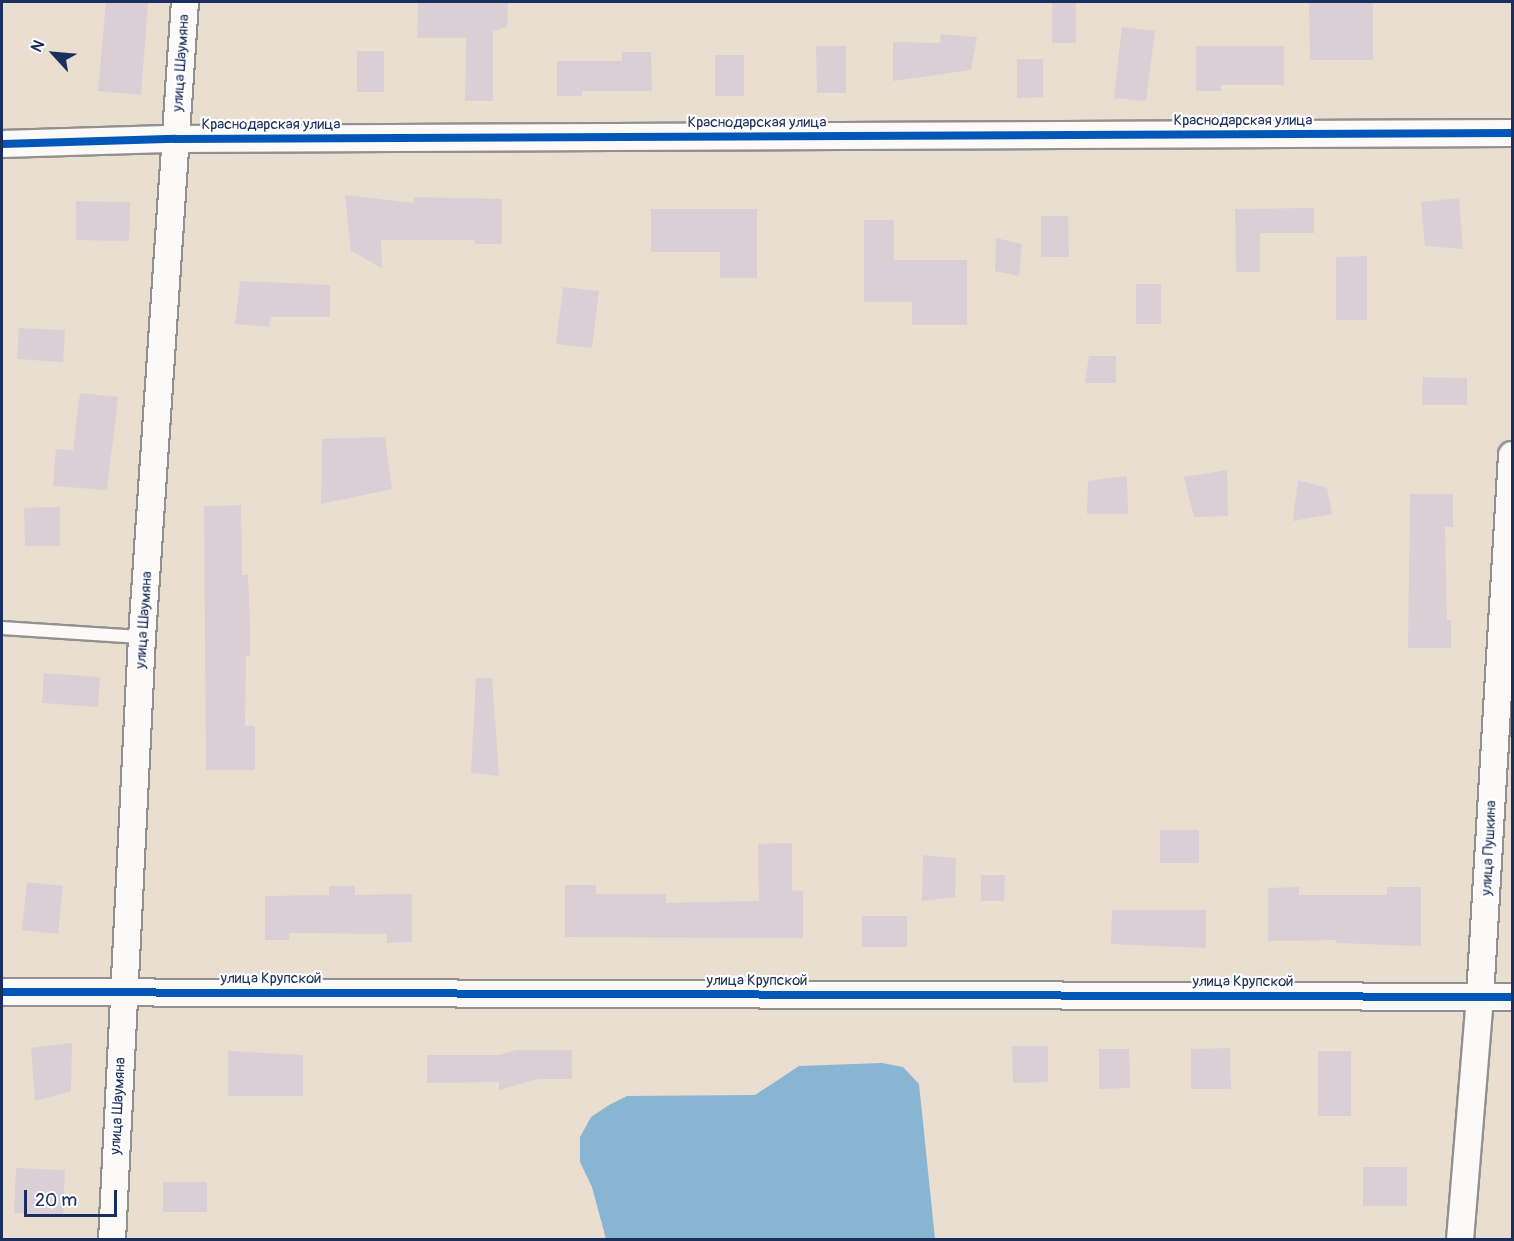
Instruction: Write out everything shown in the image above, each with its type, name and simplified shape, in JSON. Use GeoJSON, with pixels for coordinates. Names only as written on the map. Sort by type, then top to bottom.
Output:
{"type":"FeatureCollection","features":[{"type":"Feature","properties":{"kind":"street","name":"улица Шаумяна"},"geometry":{"type":"LineString","coordinates":[[112,1239],[142,637],[185,2]]}},
{"type":"Feature","properties":{"kind":"street","name":"Краснодарская улица"},"geometry":{"type":"LineString","coordinates":[[2,144],[175,139],[1512,133]]}},
{"type":"Feature","properties":{"kind":"street","name":"улица Пушкина"},"geometry":{"type":"LineString","coordinates":[[1460,1239],[1480,997],[1512,455]]}},
{"type":"Feature","properties":{"kind":"street","name":"улица Крупской"},"geometry":{"type":"LineString","coordinates":[[2,992],[1512,997]]}},
{"type":"Feature","properties":{"kind":"lane"},"geometry":{"type":"LineString","coordinates":[[2,628],[142,637]]}},
{"type":"Feature","properties":{"kind":"water"},"geometry":{"type":"Polygon","coordinates":[[[882,1063],[903,1067],[919,1084],[935,1239],[606,1239],[592,1187],[580,1162],[580,1137],[591,1117],[609,1105],[627,1096],[755,1095],[799,1066],[882,1063]]]}},
{"type":"Feature","properties":{"kind":"building"},"geometry":{"type":"Polygon","coordinates":[[[106,2],[148,2],[141,95],[98,91],[106,2]]]}},
{"type":"Feature","properties":{"kind":"building"},"geometry":{"type":"Polygon","coordinates":[[[418,2],[508,2],[507,27],[493,31],[493,101],[465,101],[466,38],[417,38],[418,2]]]}},
{"type":"Feature","properties":{"kind":"building"},"geometry":{"type":"Polygon","coordinates":[[[1052,2],[1076,2],[1076,43],[1052,43],[1052,2]]]}},
{"type":"Feature","properties":{"kind":"building"},"geometry":{"type":"Polygon","coordinates":[[[1309,2],[1373,2],[1373,60],[1310,60],[1309,2]]]}},
{"type":"Feature","properties":{"kind":"building"},"geometry":{"type":"Polygon","coordinates":[[[1122,27],[1155,31],[1146,101],[1114,98],[1122,27]]]}},
{"type":"Feature","properties":{"kind":"building"},"geometry":{"type":"Polygon","coordinates":[[[941,34],[977,37],[971,70],[893,81],[893,42],[940,43],[941,34]]]}},
{"type":"Feature","properties":{"kind":"building"},"geometry":{"type":"Polygon","coordinates":[[[816,46],[846,46],[846,93],[817,93],[816,46]]]}},
{"type":"Feature","properties":{"kind":"building"},"geometry":{"type":"Polygon","coordinates":[[[1196,46],[1284,46],[1284,85],[1221,85],[1221,91],[1196,91],[1196,46]]]}},
{"type":"Feature","properties":{"kind":"building"},"geometry":{"type":"Polygon","coordinates":[[[357,51],[384,51],[384,92],[357,92],[357,51]]]}},
{"type":"Feature","properties":{"kind":"building"},"geometry":{"type":"Polygon","coordinates":[[[622,52],[651,52],[652,91],[582,91],[582,96],[557,96],[557,61],[622,61],[622,52]]]}},
{"type":"Feature","properties":{"kind":"building"},"geometry":{"type":"Polygon","coordinates":[[[715,55],[744,55],[744,96],[715,96],[715,55]]]}},
{"type":"Feature","properties":{"kind":"building"},"geometry":{"type":"Polygon","coordinates":[[[1017,59],[1043,59],[1043,97],[1017,98],[1017,59]]]}},
{"type":"Feature","properties":{"kind":"building"},"geometry":{"type":"Polygon","coordinates":[[[345,195],[414,203],[414,197],[502,199],[502,244],[475,244],[475,240],[381,240],[382,268],[351,251],[345,195]]]}},
{"type":"Feature","properties":{"kind":"building"},"geometry":{"type":"Polygon","coordinates":[[[1459,198],[1463,249],[1425,246],[1421,202],[1459,198]]]}},
{"type":"Feature","properties":{"kind":"building"},"geometry":{"type":"Polygon","coordinates":[[[76,201],[130,202],[129,241],[76,240],[76,201]]]}},
{"type":"Feature","properties":{"kind":"building"},"geometry":{"type":"Polygon","coordinates":[[[1314,208],[1314,233],[1260,233],[1260,272],[1236,272],[1235,209],[1314,208]]]}},
{"type":"Feature","properties":{"kind":"building"},"geometry":{"type":"Polygon","coordinates":[[[651,209],[757,209],[757,278],[720,278],[720,252],[651,252],[651,209]]]}},
{"type":"Feature","properties":{"kind":"building"},"geometry":{"type":"Polygon","coordinates":[[[1041,216],[1068,216],[1069,257],[1041,257],[1041,216]]]}},
{"type":"Feature","properties":{"kind":"building"},"geometry":{"type":"Polygon","coordinates":[[[864,220],[894,220],[894,260],[967,260],[967,325],[912,325],[912,302],[864,302],[864,220]]]}},
{"type":"Feature","properties":{"kind":"building"},"geometry":{"type":"Polygon","coordinates":[[[996,238],[1022,244],[1019,276],[995,271],[996,238]]]}},
{"type":"Feature","properties":{"kind":"building"},"geometry":{"type":"Polygon","coordinates":[[[1367,256],[1367,320],[1336,320],[1336,257],[1367,256]]]}},
{"type":"Feature","properties":{"kind":"building"},"geometry":{"type":"Polygon","coordinates":[[[240,281],[330,285],[330,317],[271,317],[269,327],[235,324],[240,281]]]}},
{"type":"Feature","properties":{"kind":"building"},"geometry":{"type":"Polygon","coordinates":[[[1136,284],[1161,284],[1161,324],[1136,324],[1136,284]]]}},
{"type":"Feature","properties":{"kind":"building"},"geometry":{"type":"Polygon","coordinates":[[[563,287],[599,291],[592,348],[556,344],[563,287]]]}},
{"type":"Feature","properties":{"kind":"building"},"geometry":{"type":"Polygon","coordinates":[[[19,328],[65,330],[63,362],[17,359],[19,328]]]}},
{"type":"Feature","properties":{"kind":"building"},"geometry":{"type":"Polygon","coordinates":[[[1089,356],[1116,356],[1116,383],[1085,383],[1089,356]]]}},
{"type":"Feature","properties":{"kind":"building"},"geometry":{"type":"Polygon","coordinates":[[[1423,377],[1467,378],[1467,405],[1422,405],[1423,377]]]}},
{"type":"Feature","properties":{"kind":"building"},"geometry":{"type":"Polygon","coordinates":[[[80,393],[118,397],[107,490],[53,486],[56,449],[73,450],[80,393]]]}},
{"type":"Feature","properties":{"kind":"building"},"geometry":{"type":"Polygon","coordinates":[[[385,437],[392,489],[321,504],[322,439],[385,437]]]}},
{"type":"Feature","properties":{"kind":"building"},"geometry":{"type":"Polygon","coordinates":[[[1227,470],[1228,516],[1194,517],[1184,477],[1227,470]]]}},
{"type":"Feature","properties":{"kind":"building"},"geometry":{"type":"Polygon","coordinates":[[[1127,476],[1128,514],[1087,514],[1088,481],[1127,476]]]}},
{"type":"Feature","properties":{"kind":"building"},"geometry":{"type":"Polygon","coordinates":[[[1298,480],[1327,488],[1332,514],[1293,521],[1298,480]]]}},
{"type":"Feature","properties":{"kind":"building"},"geometry":{"type":"Polygon","coordinates":[[[1410,494],[1453,494],[1453,527],[1445,527],[1447,620],[1451,620],[1451,648],[1408,648],[1410,494]]]}},
{"type":"Feature","properties":{"kind":"building"},"geometry":{"type":"Polygon","coordinates":[[[241,505],[242,575],[248,575],[250,630],[250,656],[246,656],[245,726],[255,726],[255,770],[206,770],[204,506],[241,505]]]}},
{"type":"Feature","properties":{"kind":"building"},"geometry":{"type":"Polygon","coordinates":[[[60,507],[60,546],[25,546],[24,508],[60,507]]]}},
{"type":"Feature","properties":{"kind":"building"},"geometry":{"type":"Polygon","coordinates":[[[44,673],[100,677],[98,707],[42,703],[44,673]]]}},
{"type":"Feature","properties":{"kind":"building"},"geometry":{"type":"Polygon","coordinates":[[[476,678],[492,678],[499,776],[471,773],[476,678]]]}},
{"type":"Feature","properties":{"kind":"building"},"geometry":{"type":"Polygon","coordinates":[[[1160,830],[1199,830],[1199,863],[1160,863],[1160,830]]]}},
{"type":"Feature","properties":{"kind":"building"},"geometry":{"type":"Polygon","coordinates":[[[792,843],[792,890],[803,891],[803,938],[565,937],[565,885],[596,885],[596,894],[666,894],[666,903],[759,901],[758,844],[792,843]]]}},
{"type":"Feature","properties":{"kind":"building"},"geometry":{"type":"Polygon","coordinates":[[[923,855],[956,858],[955,897],[922,901],[923,855]]]}},
{"type":"Feature","properties":{"kind":"building"},"geometry":{"type":"Polygon","coordinates":[[[981,875],[1005,875],[1004,901],[981,901],[981,875]]]}},
{"type":"Feature","properties":{"kind":"building"},"geometry":{"type":"Polygon","coordinates":[[[27,882],[63,886],[58,934],[22,930],[27,882]]]}},
{"type":"Feature","properties":{"kind":"building"},"geometry":{"type":"Polygon","coordinates":[[[329,886],[355,886],[355,895],[412,894],[412,942],[387,943],[387,934],[289,933],[289,940],[265,940],[265,896],[329,895],[329,886]]]}},
{"type":"Feature","properties":{"kind":"building"},"geometry":{"type":"Polygon","coordinates":[[[1299,887],[1299,895],[1387,895],[1387,887],[1421,887],[1421,946],[1336,943],[1336,940],[1268,941],[1268,888],[1299,887]]]}},
{"type":"Feature","properties":{"kind":"building"},"geometry":{"type":"Polygon","coordinates":[[[1112,910],[1206,910],[1206,948],[1111,944],[1112,910]]]}},
{"type":"Feature","properties":{"kind":"building"},"geometry":{"type":"Polygon","coordinates":[[[862,916],[907,916],[907,947],[862,947],[862,916]]]}},
{"type":"Feature","properties":{"kind":"building"},"geometry":{"type":"Polygon","coordinates":[[[72,1043],[71,1091],[35,1101],[31,1048],[72,1043]]]}},
{"type":"Feature","properties":{"kind":"building"},"geometry":{"type":"Polygon","coordinates":[[[1012,1046],[1048,1046],[1048,1082],[1013,1083],[1012,1046]]]}},
{"type":"Feature","properties":{"kind":"building"},"geometry":{"type":"Polygon","coordinates":[[[1230,1048],[1231,1089],[1191,1089],[1191,1049],[1230,1048]]]}},
{"type":"Feature","properties":{"kind":"building"},"geometry":{"type":"Polygon","coordinates":[[[1099,1049],[1129,1049],[1130,1088],[1099,1089],[1099,1049]]]}},
{"type":"Feature","properties":{"kind":"building"},"geometry":{"type":"Polygon","coordinates":[[[516,1050],[572,1050],[572,1079],[538,1079],[499,1090],[499,1082],[427,1083],[427,1055],[500,1055],[516,1050]]]}},
{"type":"Feature","properties":{"kind":"building"},"geometry":{"type":"Polygon","coordinates":[[[228,1051],[303,1055],[303,1096],[228,1096],[228,1051]]]}},
{"type":"Feature","properties":{"kind":"building"},"geometry":{"type":"Polygon","coordinates":[[[1318,1051],[1351,1051],[1351,1116],[1318,1116],[1318,1051]]]}},
{"type":"Feature","properties":{"kind":"building"},"geometry":{"type":"Polygon","coordinates":[[[1363,1167],[1407,1167],[1407,1206],[1363,1206],[1363,1167]]]}},
{"type":"Feature","properties":{"kind":"building"},"geometry":{"type":"Polygon","coordinates":[[[16,1168],[65,1170],[63,1215],[14,1213],[16,1168]]]}},
{"type":"Feature","properties":{"kind":"building"},"geometry":{"type":"Polygon","coordinates":[[[163,1182],[207,1182],[207,1212],[163,1212],[163,1182]]]}},
{"type":"Feature","properties":{"kind":"cycle path"},"geometry":{"type":"LineString","coordinates":[[2,144],[175,139],[1512,133]]}},
{"type":"Feature","properties":{"kind":"cycle path"},"geometry":{"type":"LineString","coordinates":[[2,992],[1512,997]]}}]}
